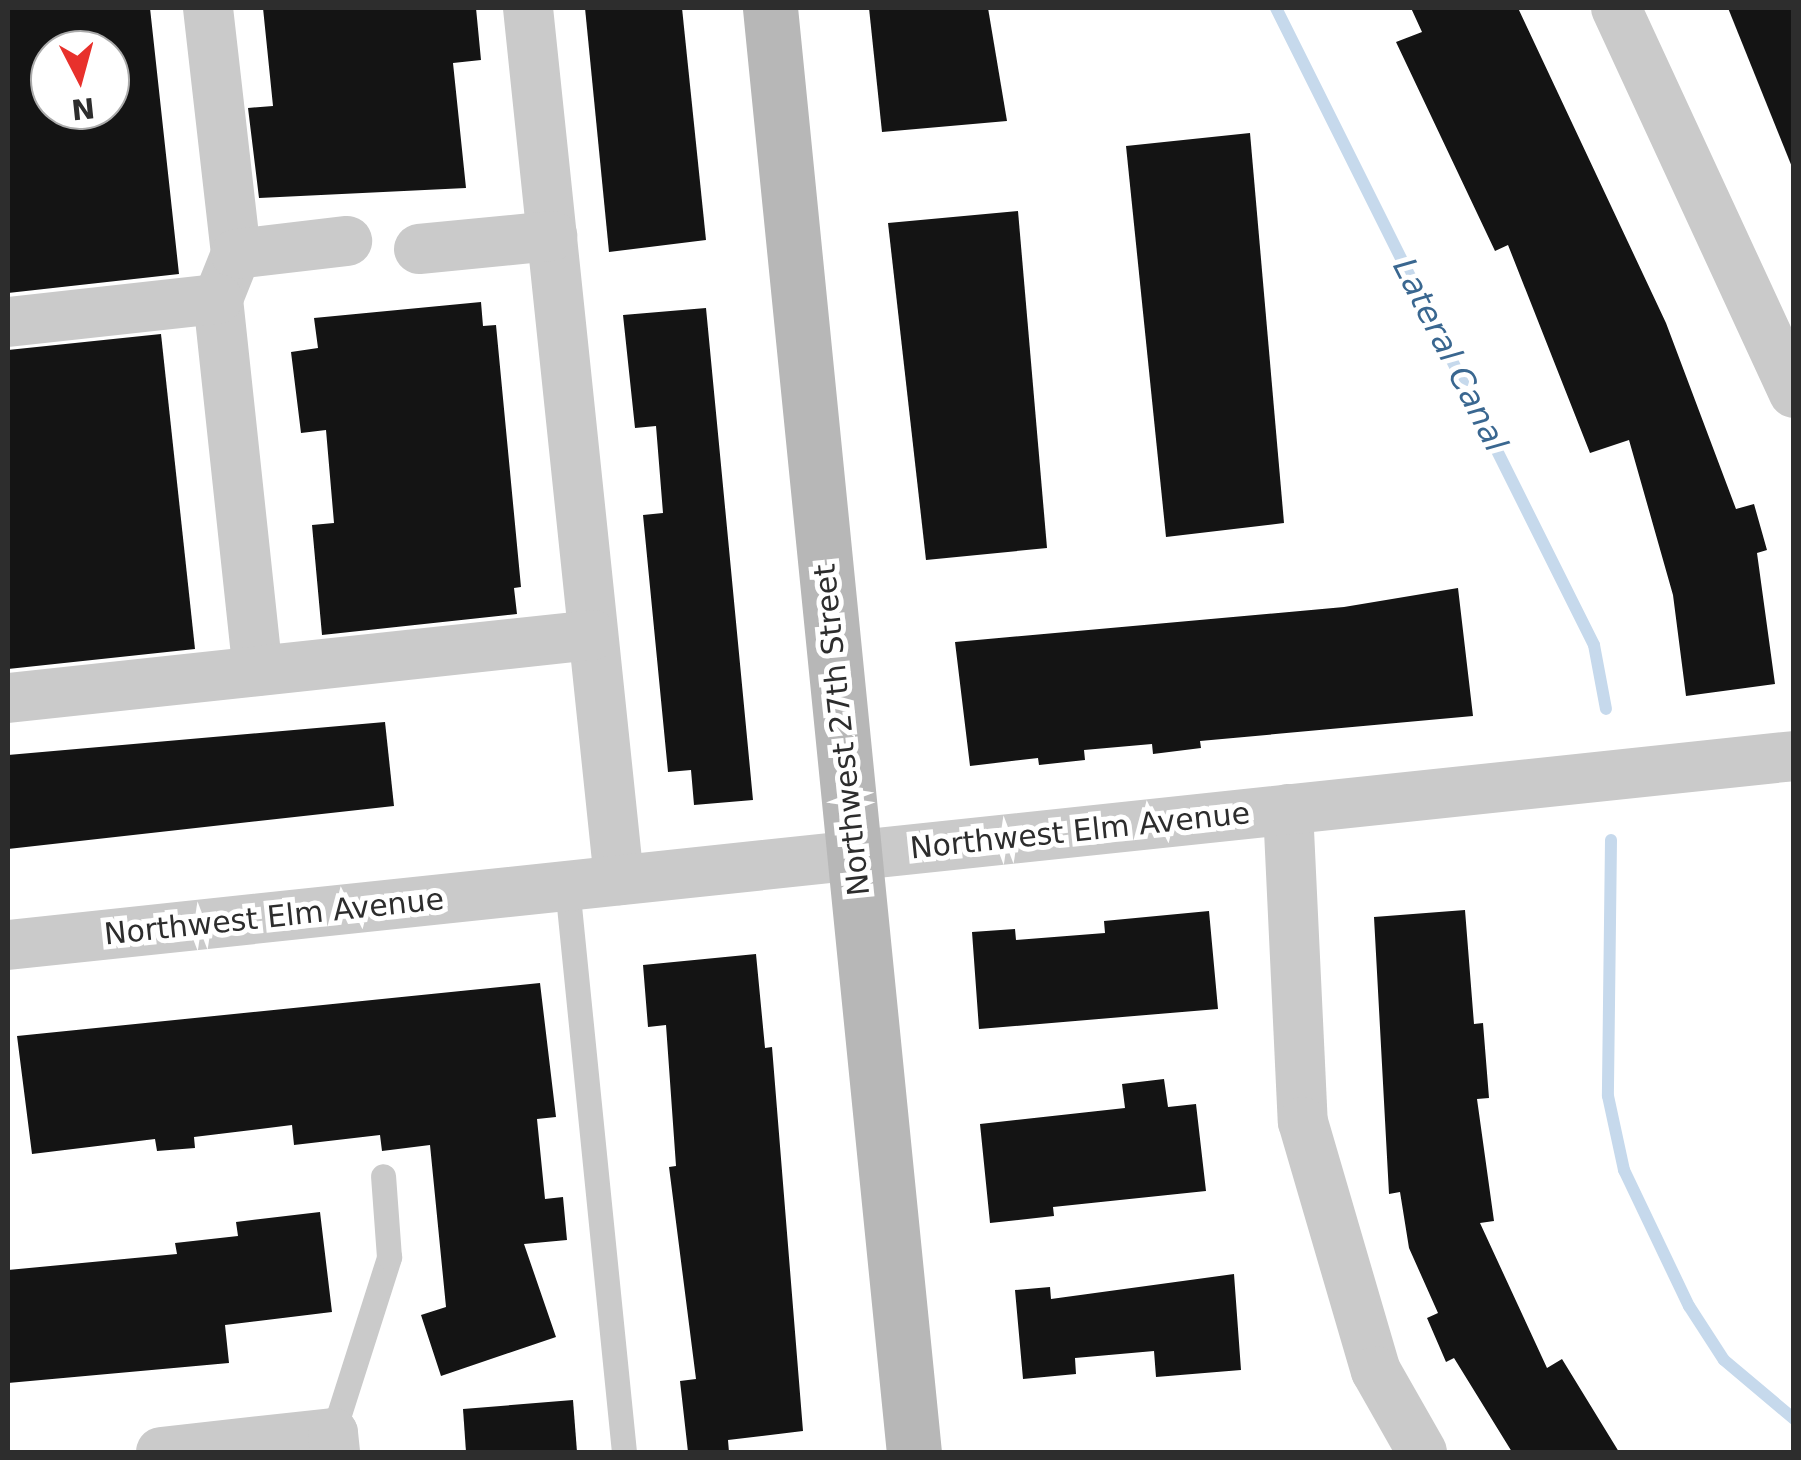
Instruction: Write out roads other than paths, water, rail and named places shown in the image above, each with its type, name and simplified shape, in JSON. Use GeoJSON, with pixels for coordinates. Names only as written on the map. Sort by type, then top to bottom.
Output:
{"type":"FeatureCollection","features":[{"type":"Feature","properties":{"kind":"street"},"geometry":{"type":"LineString","coordinates":[[208,8],[258,671]]}},
{"type":"Feature","properties":{"kind":"street"},"geometry":{"type":"LineString","coordinates":[[528,8],[619,880]]}},
{"type":"Feature","properties":{"kind":"street","name":"Northwest 27th Street"},"geometry":{"type":"LineString","coordinates":[[770,8],[914,1452]]}},
{"type":"Feature","properties":{"kind":"street"},"geometry":{"type":"LineString","coordinates":[[1616,8],[1794,393]]}},
{"type":"Feature","properties":{"kind":"street"},"geometry":{"type":"LineString","coordinates":[[419,250],[552,236]]}},
{"type":"Feature","properties":{"kind":"street"},"geometry":{"type":"LineString","coordinates":[[8,322],[227,277],[347,242]]}},
{"type":"Feature","properties":{"kind":"street"},"geometry":{"type":"LineString","coordinates":[[8,698],[593,635]]}},
{"type":"Feature","properties":{"kind":"street","name":"Northwest Elm Avenue"},"geometry":{"type":"LineString","coordinates":[[8,945],[1794,756]]}},
{"type":"Feature","properties":{"kind":"street"},"geometry":{"type":"LineString","coordinates":[[1288,810],[1303,1122],[1376,1371],[1422,1452]]}},
{"type":"Feature","properties":{"kind":"street"},"geometry":{"type":"LineString","coordinates":[[162,1452],[334,1443]]}},
{"type":"Feature","properties":{"kind":"lane"},"geometry":{"type":"LineString","coordinates":[[567,886],[624,1452]]}},
{"type":"Feature","properties":{"kind":"lane"},"geometry":{"type":"LineString","coordinates":[[334,1443],[389,1257],[383,1176]]}},
{"type":"Feature","properties":{"kind":"waterway","name":"Lateral Canal"},"geometry":{"type":"LineString","coordinates":[[1276,8],[1594,645],[1606,709]]}},
{"type":"Feature","properties":{"kind":"waterway","name":"Lateral Canal"},"geometry":{"type":"LineString","coordinates":[[1611,840],[1608,1096],[1624,1170],[1689,1306],[1724,1360],[1794,1419]]}}]}
